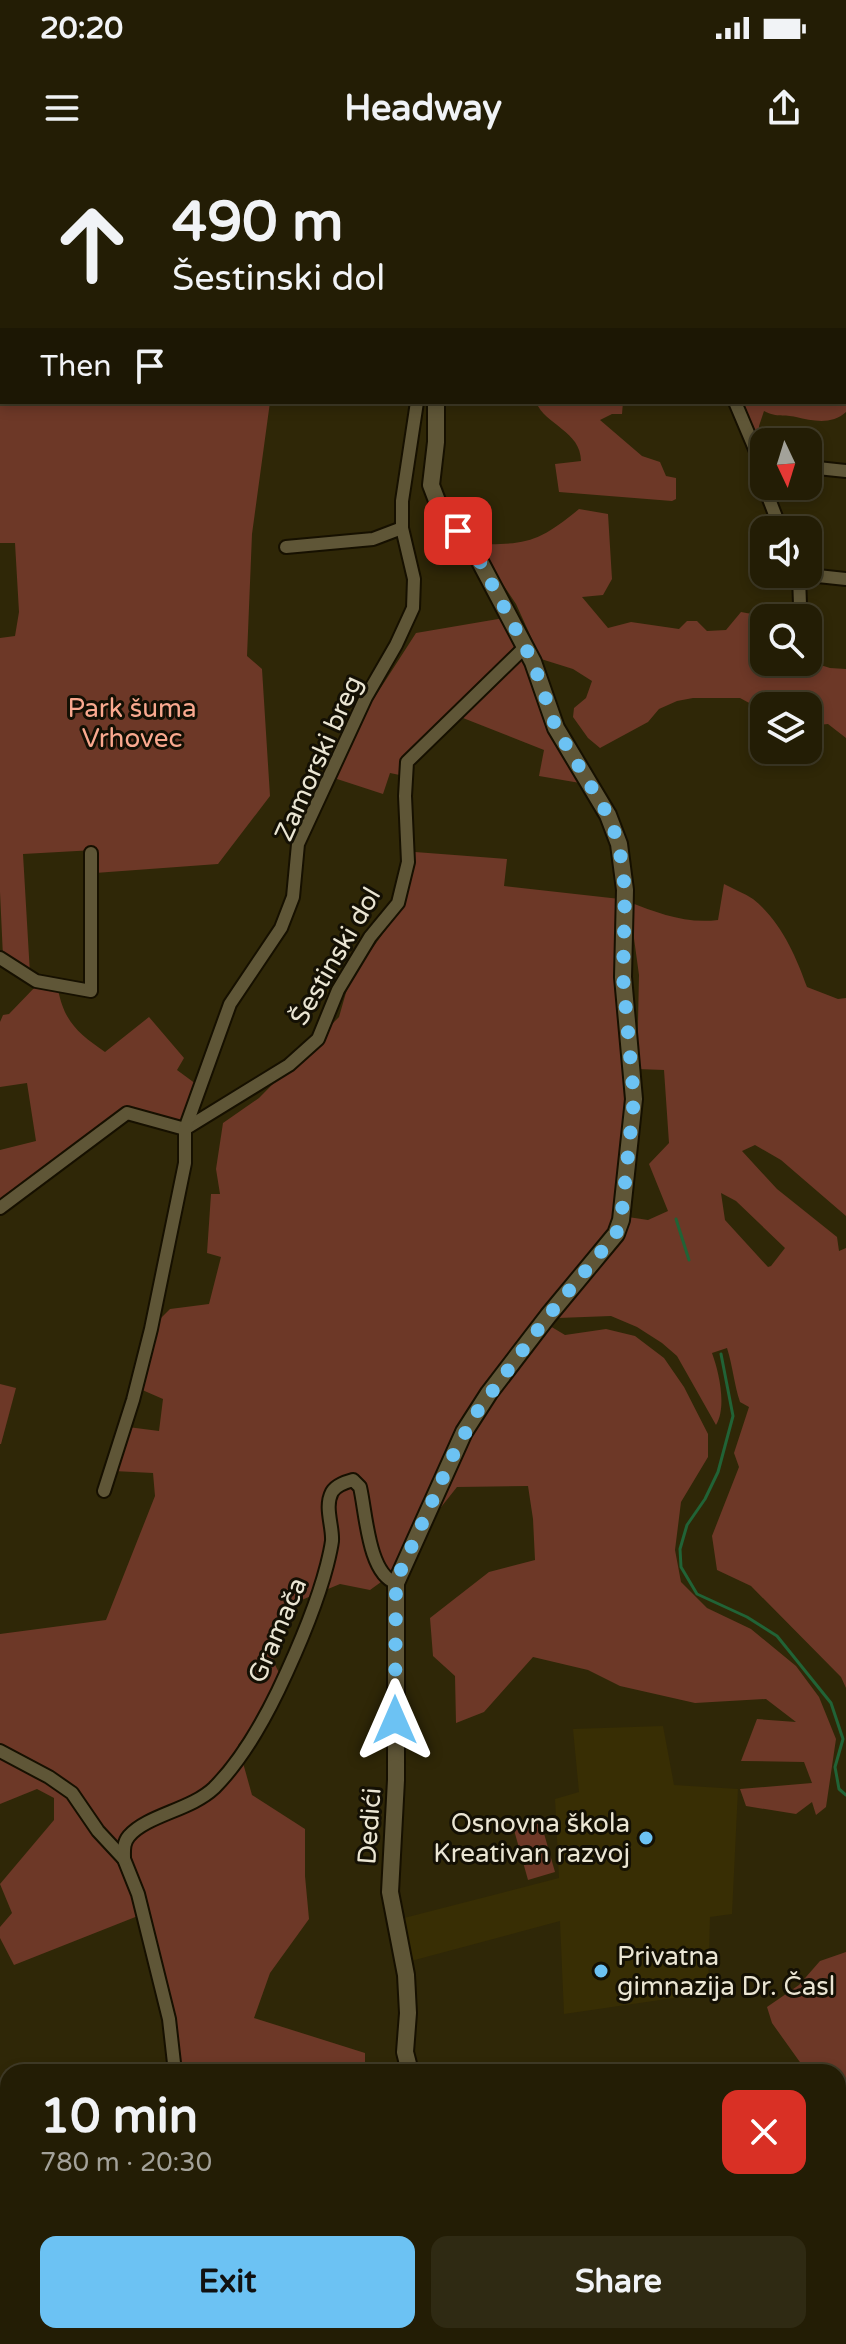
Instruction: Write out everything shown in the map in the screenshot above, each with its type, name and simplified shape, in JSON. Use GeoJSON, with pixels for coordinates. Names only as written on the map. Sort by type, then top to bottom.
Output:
{"type":"FeatureCollection","features":[{"type":"Feature","properties":{"kind":"street","name":"Zamorski breg"},"geometry":{"type":"LineString","coordinates":[[104,1491],[133,1400],[151,1329],[185,1163],[185,1129],[230,1004],[281,928],[293,897],[298,844],[366,697],[413,608],[414,579],[402,528],[402,501],[417,404]]}},
{"type":"Feature","properties":{"kind":"street"},"geometry":{"type":"LineString","coordinates":[[436,404],[431,485],[439,506],[477,556],[525,647]]}},
{"type":"Feature","properties":{"kind":"street"},"geometry":{"type":"LineString","coordinates":[[736,404],[750,435]]}},
{"type":"Feature","properties":{"kind":"street"},"geometry":{"type":"LineString","coordinates":[[822,468],[846,471]]}},
{"type":"Feature","properties":{"kind":"street"},"geometry":{"type":"LineString","coordinates":[[286,547],[373,539],[402,528]]}},
{"type":"Feature","properties":{"kind":"street"},"geometry":{"type":"LineString","coordinates":[[822,577],[846,579]]}},
{"type":"Feature","properties":{"kind":"street","name":"Dedići"},"geometry":{"type":"LineString","coordinates":[[408,2064],[405,2052],[408,2013],[406,1975],[390,1892],[396,1780],[396,1583],[472,1419],[540,1327],[616,1234],[621,1220],[634,1099],[623,977],[625,890],[619,844],[608,815],[556,728],[525,647]]}},
{"type":"Feature","properties":{"kind":"street","name":"Šestinski dol"},"geometry":{"type":"LineString","coordinates":[[185,1129],[289,1065],[318,1039],[338,990],[370,937],[398,903],[408,862],[407,762],[525,647]]}},
{"type":"Feature","properties":{"kind":"street"},"geometry":{"type":"LineString","coordinates":[[0,958],[36,981],[91,991],[91,853]]}},
{"type":"Feature","properties":{"kind":"street"},"geometry":{"type":"LineString","coordinates":[[0,1208],[127,1113],[185,1129]]}},
{"type":"Feature","properties":{"kind":"street","name":"Gramača"},"geometry":{"type":"LineString","coordinates":[[124,1859],[128,1837],[140,1827],[193,1803],[212,1789],[232,1767],[277,1692],[313,1609],[327,1566],[332,1539],[329,1512],[332,1493],[342,1484],[353,1480],[360,1487],[372,1548],[382,1574],[387,1581],[396,1583]]}},
{"type":"Feature","properties":{"kind":"street"},"geometry":{"type":"LineString","coordinates":[[0,1751],[72,1793],[98,1831],[124,1859],[138,1894],[169,2019],[174,2064]]}},
{"type":"Feature","properties":{"kind":"shaded area","name":"Osnovna škola Kreativan razvoj"},"geometry":{"type":"Polygon","coordinates":[[[663,1726],[674,1785],[738,1789],[732,1914],[710,1917],[708,1993],[564,2014],[560,1921],[411,1961],[404,1918],[559,1878],[555,1799],[579,1792],[573,1729],[663,1726]]]}},
{"type":"Feature","properties":{"kind":"green space","name":"Park šuma Vrhovec"},"geometry":{"type":"Polygon","coordinates":[[[0,404],[270,404],[252,534],[247,656],[262,669],[270,796],[218,864],[95,873],[95,850],[23,854],[30,974],[3,957],[0,638],[15,636],[19,612],[15,543],[0,543],[0,404]]]}},
{"type":"Feature","properties":{"kind":"green space"},"geometry":{"type":"Polygon","coordinates":[[[537,404],[623,404],[622,414],[612,414],[600,420],[642,456],[660,462],[666,476],[676,478],[676,499],[559,492],[555,464],[581,461],[579,451],[569,435],[537,404]]]}},
{"type":"Feature","properties":{"kind":"green space"},"geometry":{"type":"Polygon","coordinates":[[[741,404],[846,404],[846,412],[841,416],[822,421],[764,411],[759,426],[751,428],[741,404]]]}},
{"type":"Feature","properties":{"kind":"green space"},"geometry":{"type":"Polygon","coordinates":[[[579,509],[608,514],[612,579],[603,595],[582,597],[608,628],[631,622],[679,629],[687,621],[697,621],[707,631],[726,630],[741,612],[750,614],[750,676],[822,676],[822,665],[846,669],[846,738],[828,724],[822,725],[822,692],[750,692],[750,703],[740,698],[677,701],[659,709],[648,722],[600,748],[588,738],[573,717],[574,708],[586,698],[592,681],[573,669],[541,659],[516,604],[476,544],[520,542],[553,529],[579,509]]]}},
{"type":"Feature","properties":{"kind":"green space"},"geometry":{"type":"Polygon","coordinates":[[[504,618],[586,784],[539,776],[544,750],[463,718],[419,757],[409,777],[390,773],[383,794],[334,778],[369,706],[416,633],[504,618]]]}},
{"type":"Feature","properties":{"kind":"green space"},"geometry":{"type":"Polygon","coordinates":[[[415,852],[507,859],[504,886],[620,899],[614,937],[629,1107],[612,1227],[532,1322],[550,1326],[565,1335],[606,1329],[635,1336],[664,1358],[684,1387],[708,1434],[708,1457],[681,1502],[675,1550],[681,1582],[707,1608],[751,1629],[796,1666],[819,1697],[836,1739],[826,1807],[816,1815],[812,1802],[796,1814],[746,1806],[740,1789],[812,1783],[804,1762],[741,1761],[757,1719],[796,1722],[766,1699],[695,1703],[620,1686],[588,1670],[533,1657],[484,1712],[456,1723],[455,1676],[433,1656],[430,1618],[489,1572],[535,1560],[528,1486],[457,1487],[434,1516],[417,1556],[370,1590],[340,1584],[280,1609],[273,1661],[286,1686],[238,1745],[252,1795],[305,1829],[309,1919],[270,1973],[254,2018],[365,2053],[365,2064],[179,2064],[173,2011],[148,1912],[14,1965],[0,1938],[0,1927],[12,1913],[0,1884],[54,1820],[54,1798],[37,1789],[0,1804],[0,1634],[106,1620],[155,1496],[153,1473],[114,1471],[128,1427],[159,1431],[163,1399],[140,1389],[154,1325],[170,1309],[209,1304],[221,1257],[207,1253],[211,1194],[220,1194],[216,1169],[223,1123],[259,1098],[339,1017],[355,972],[395,917],[415,852]]]}},
{"type":"Feature","properties":{"kind":"green space"},"geometry":{"type":"Polygon","coordinates":[[[724,884],[753,899],[771,917],[792,951],[807,987],[838,999],[846,998],[846,1216],[781,1160],[755,1145],[742,1151],[777,1189],[837,1237],[839,1251],[846,1248],[846,1688],[841,1677],[751,1586],[717,1570],[712,1536],[739,1467],[734,1453],[749,1407],[740,1402],[727,1348],[712,1353],[721,1399],[716,1425],[677,1356],[662,1343],[637,1327],[611,1316],[558,1318],[558,1311],[628,1217],[648,1220],[668,1211],[649,1164],[669,1143],[664,1070],[637,1069],[639,975],[629,902],[683,919],[718,920],[724,884]],[[721,1193],[725,1220],[768,1267],[771,1266],[785,1248],[736,1201],[721,1193]]]}},
{"type":"Feature","properties":{"kind":"green space"},"geometry":{"type":"Polygon","coordinates":[[[37,985],[58,989],[64,1010],[74,1026],[105,1052],[149,1017],[184,1058],[177,1070],[196,1084],[183,1124],[127,1108],[0,1205],[0,1150],[36,1141],[27,1083],[0,1087],[0,1022],[3,1015],[9,1014],[37,985]]]}},
{"type":"Feature","properties":{"kind":"green space"},"geometry":{"type":"Polygon","coordinates":[[[0,1384],[16,1388],[1,1444],[0,1444],[0,1384]]]}},
{"type":"Feature","properties":{"kind":"green space"},"geometry":{"type":"Polygon","coordinates":[[[541,1823],[555,1872],[528,1880],[514,1830],[541,1823]]]}},
{"type":"Feature","properties":{"kind":"green space"},"geometry":{"type":"Polygon","coordinates":[[[846,1952],[846,2064],[801,2064],[772,2023],[767,2007],[799,1985],[820,1961],[846,1952]]]}},
{"type":"Feature","properties":{"kind":"waterway"},"geometry":{"type":"LineString","coordinates":[[676,1219],[689,1260]]}},
{"type":"Feature","properties":{"kind":"waterway"},"geometry":{"type":"LineString","coordinates":[[721,1354],[733,1416],[718,1472],[705,1499],[687,1525],[680,1549],[681,1567],[697,1594],[747,1617],[777,1636],[831,1703],[843,1739],[835,1767],[839,1789],[846,1795]]}},
{"type":"Feature","properties":{"kind":"place","name":"Osnovna škola Kreativan razvoj"},"geometry":{"type":"Point","coordinates":[646,1838]}},
{"type":"Feature","properties":{"kind":"place","name":"Privatna gimnazija Dr. Časl"},"geometry":{"type":"Point","coordinates":[601,1971]}},
{"type":"Feature","properties":{"kind":"route"},"geometry":{"type":"LineString","coordinates":[[395,1720],[396,1583],[400,1572],[464,1432],[489,1393],[548,1316],[616,1234],[621,1220],[633,1119],[634,1099],[623,977],[624,870],[619,844],[608,815],[556,728],[533,662],[477,556],[458,531]]}}]}
